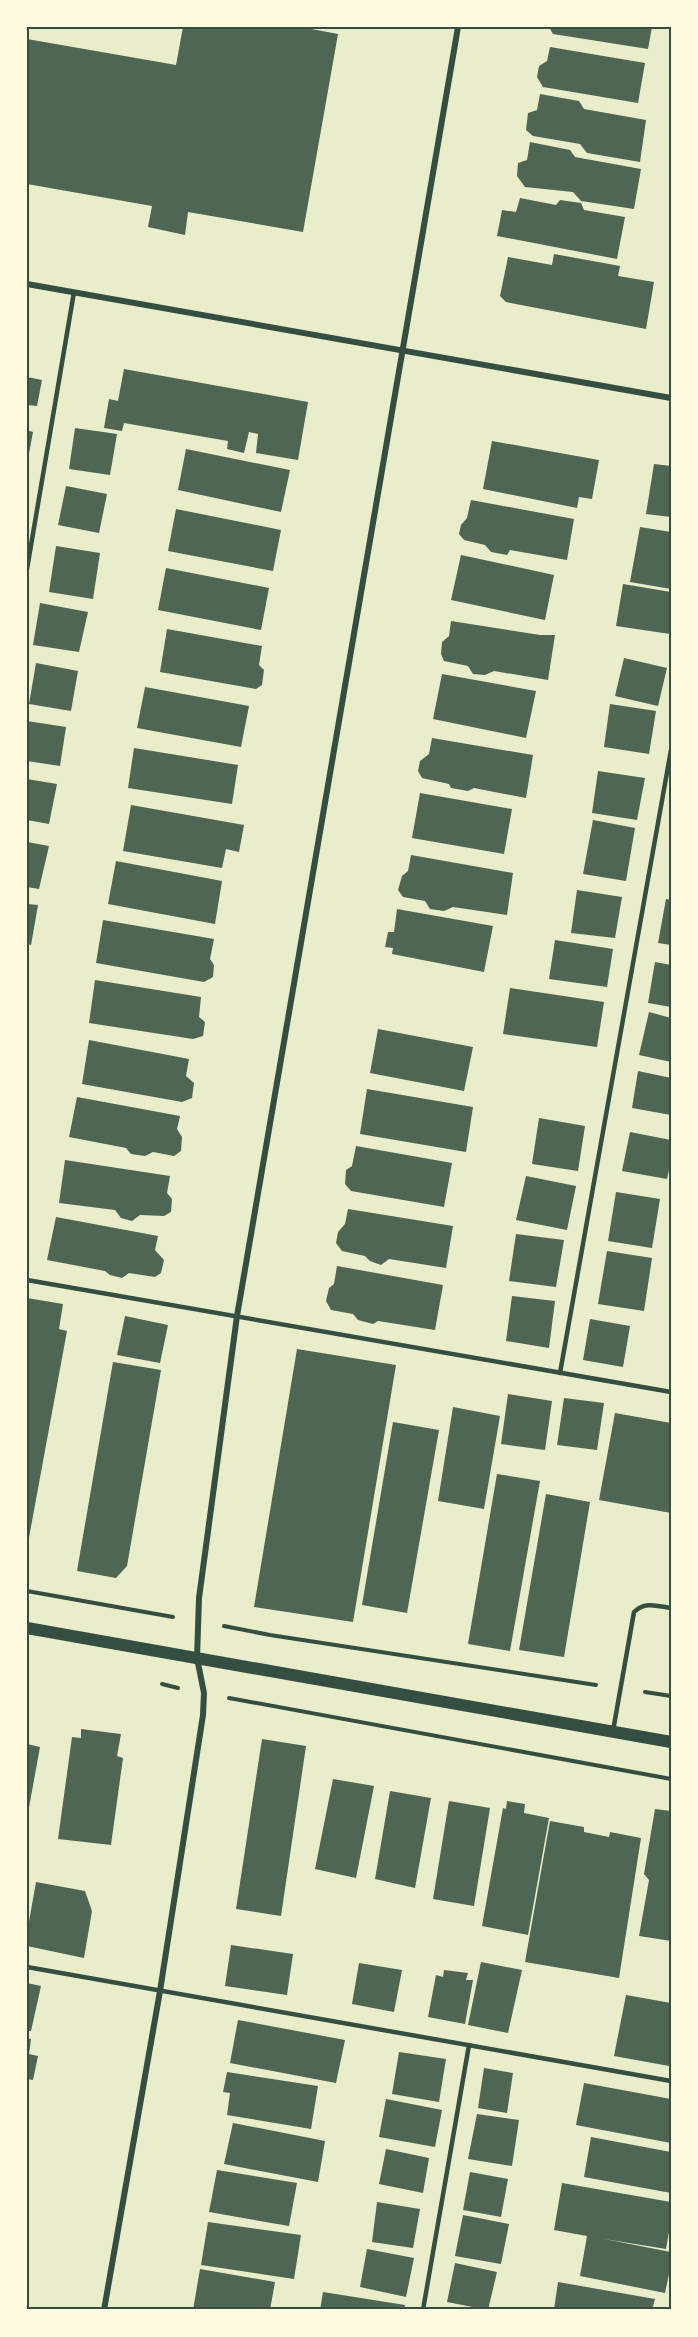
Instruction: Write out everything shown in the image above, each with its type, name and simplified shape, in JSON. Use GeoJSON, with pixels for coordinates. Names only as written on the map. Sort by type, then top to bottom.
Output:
{"type":"FeatureCollection","features":[{"type":"Feature","properties":{"kind":"main road"},"geometry":{"type":"LineString","coordinates":[[27,1628],[671,1742]]}},
{"type":"Feature","properties":{"kind":"street"},"geometry":{"type":"LineString","coordinates":[[104,2310],[160,1991],[203,1715],[204,1693],[197,1658],[199,1598],[237,1316],[458,27]]}},
{"type":"Feature","properties":{"kind":"street"},"geometry":{"type":"LineString","coordinates":[[27,284],[671,398]]}},
{"type":"Feature","properties":{"kind":"lane"},"geometry":{"type":"LineString","coordinates":[[27,569],[74,292]]}},
{"type":"Feature","properties":{"kind":"lane"},"geometry":{"type":"LineString","coordinates":[[561,1373],[671,750]]}},
{"type":"Feature","properties":{"kind":"lane"},"geometry":{"type":"LineString","coordinates":[[27,1280],[671,1392]]}},
{"type":"Feature","properties":{"kind":"lane"},"geometry":{"type":"LineString","coordinates":[[613,1731],[634,1612],[639,1607],[648,1604],[671,1608]]}},
{"type":"Feature","properties":{"kind":"lane"},"geometry":{"type":"LineString","coordinates":[[27,1967],[671,2081]]}},
{"type":"Feature","properties":{"kind":"lane"},"geometry":{"type":"LineString","coordinates":[[423,2310],[469,2045]]}},
{"type":"Feature","properties":{"kind":"path"},"geometry":{"type":"LineString","coordinates":[[27,1591],[150,1613]]}},
{"type":"Feature","properties":{"kind":"path"},"geometry":{"type":"LineString","coordinates":[[270,1635],[671,1696]]}},
{"type":"Feature","properties":{"kind":"path"},"geometry":{"type":"LineString","coordinates":[[260,1704],[671,1779]]}},
{"type":"Feature","properties":{"kind":"building"},"geometry":{"type":"Polygon","coordinates":[[[183,27],[301,27],[338,34],[303,232],[188,212],[185,235],[148,227],[152,206],[27,184],[27,39],[176,65],[183,27]]]}},
{"type":"Feature","properties":{"kind":"building"},"geometry":{"type":"Polygon","coordinates":[[[549,27],[652,27],[648,49],[553,34],[549,27]]]}},
{"type":"Feature","properties":{"kind":"building"},"geometry":{"type":"Polygon","coordinates":[[[550,47],[645,63],[638,103],[543,87],[537,77],[539,66],[547,61],[550,47]]]}},
{"type":"Feature","properties":{"kind":"building"},"geometry":{"type":"Polygon","coordinates":[[[540,94],[579,101],[584,109],[646,120],[640,162],[587,153],[580,144],[533,136],[526,130],[528,113],[537,110],[540,94]]]}},
{"type":"Feature","properties":{"kind":"building"},"geometry":{"type":"Polygon","coordinates":[[[530,142],[570,150],[575,157],[641,169],[634,209],[581,201],[573,192],[525,187],[517,176],[518,163],[527,160],[530,142]]]}},
{"type":"Feature","properties":{"kind":"building"},"geometry":{"type":"Polygon","coordinates":[[[520,198],[556,205],[560,200],[581,203],[584,210],[625,217],[617,259],[497,236],[502,210],[516,212],[520,198]]]}},
{"type":"Feature","properties":{"kind":"building"},"geometry":{"type":"Polygon","coordinates":[[[554,254],[620,266],[618,276],[654,282],[646,329],[506,302],[500,296],[508,257],[552,265],[554,254]]]}},
{"type":"Feature","properties":{"kind":"building"},"geometry":{"type":"Polygon","coordinates":[[[124,369],[308,402],[298,460],[256,453],[258,434],[249,432],[244,453],[227,449],[228,441],[124,423],[122,431],[104,428],[109,399],[118,401],[124,369]]]}},
{"type":"Feature","properties":{"kind":"building"},"geometry":{"type":"Polygon","coordinates":[[[27,377],[42,380],[37,406],[27,405],[27,377]]]}},
{"type":"Feature","properties":{"kind":"building"},"geometry":{"type":"Polygon","coordinates":[[[75,428],[117,434],[110,475],[69,469],[75,428]]]}},
{"type":"Feature","properties":{"kind":"building"},"geometry":{"type":"Polygon","coordinates":[[[27,430],[33,432],[28,459],[27,459],[27,430]]]}},
{"type":"Feature","properties":{"kind":"building"},"geometry":{"type":"Polygon","coordinates":[[[492,441],[599,460],[592,499],[579,497],[577,508],[483,489],[492,441]]]}},
{"type":"Feature","properties":{"kind":"building"},"geometry":{"type":"Polygon","coordinates":[[[186,449],[290,470],[281,512],[178,490],[186,449]]]}},
{"type":"Feature","properties":{"kind":"building"},"geometry":{"type":"Polygon","coordinates":[[[654,464],[671,466],[671,517],[646,514],[654,464]]]}},
{"type":"Feature","properties":{"kind":"building"},"geometry":{"type":"Polygon","coordinates":[[[66,486],[107,494],[99,533],[58,525],[66,486]]]}},
{"type":"Feature","properties":{"kind":"building"},"geometry":{"type":"Polygon","coordinates":[[[471,500],[574,519],[567,560],[510,550],[507,555],[491,552],[485,545],[464,540],[459,534],[461,525],[467,518],[471,500]]]}},
{"type":"Feature","properties":{"kind":"building"},"geometry":{"type":"Polygon","coordinates":[[[176,509],[281,530],[273,571],[168,551],[176,509]]]}},
{"type":"Feature","properties":{"kind":"building"},"geometry":{"type":"Polygon","coordinates":[[[640,527],[671,532],[671,589],[630,582],[640,527]]]}},
{"type":"Feature","properties":{"kind":"building"},"geometry":{"type":"Polygon","coordinates":[[[56,546],[100,553],[93,599],[49,592],[56,546]]]}},
{"type":"Feature","properties":{"kind":"building"},"geometry":{"type":"Polygon","coordinates":[[[461,555],[554,575],[545,620],[451,600],[461,555]]]}},
{"type":"Feature","properties":{"kind":"building"},"geometry":{"type":"Polygon","coordinates":[[[166,568],[269,588],[261,630],[158,610],[166,568]]]}},
{"type":"Feature","properties":{"kind":"building"},"geometry":{"type":"Polygon","coordinates":[[[623,584],[671,592],[670,634],[616,626],[623,584]]]}},
{"type":"Feature","properties":{"kind":"building"},"geometry":{"type":"Polygon","coordinates":[[[40,603],[88,612],[79,652],[33,645],[40,603]]]}},
{"type":"Feature","properties":{"kind":"building"},"geometry":{"type":"Polygon","coordinates":[[[451,621],[540,635],[555,635],[548,680],[494,671],[485,675],[473,674],[468,666],[444,661],[441,654],[442,642],[449,636],[451,621]]]}},
{"type":"Feature","properties":{"kind":"building"},"geometry":{"type":"Polygon","coordinates":[[[167,629],[262,646],[259,665],[264,670],[262,685],[256,689],[160,672],[167,629]]]}},
{"type":"Feature","properties":{"kind":"building"},"geometry":{"type":"Polygon","coordinates":[[[624,658],[667,668],[658,706],[615,696],[624,658]]]}},
{"type":"Feature","properties":{"kind":"building"},"geometry":{"type":"Polygon","coordinates":[[[36,663],[78,671],[71,711],[29,704],[36,663]]]}},
{"type":"Feature","properties":{"kind":"building"},"geometry":{"type":"Polygon","coordinates":[[[442,674],[536,691],[526,738],[433,719],[442,674]]]}},
{"type":"Feature","properties":{"kind":"building"},"geometry":{"type":"Polygon","coordinates":[[[145,687],[249,706],[241,747],[137,728],[145,687]]]}},
{"type":"Feature","properties":{"kind":"building"},"geometry":{"type":"Polygon","coordinates":[[[610,704],[656,711],[649,754],[604,747],[610,704]]]}},
{"type":"Feature","properties":{"kind":"building"},"geometry":{"type":"Polygon","coordinates":[[[27,721],[66,727],[60,766],[27,761],[27,721]]]}},
{"type":"Feature","properties":{"kind":"building"},"geometry":{"type":"Polygon","coordinates":[[[432,738],[533,755],[526,798],[474,788],[468,791],[451,788],[449,784],[422,778],[418,771],[420,761],[429,754],[432,738]]]}},
{"type":"Feature","properties":{"kind":"building"},"geometry":{"type":"Polygon","coordinates":[[[134,748],[238,765],[232,804],[128,788],[134,748]]]}},
{"type":"Feature","properties":{"kind":"building"},"geometry":{"type":"Polygon","coordinates":[[[598,771],[645,778],[637,820],[592,813],[598,771]]]}},
{"type":"Feature","properties":{"kind":"building"},"geometry":{"type":"Polygon","coordinates":[[[27,779],[57,784],[49,824],[27,820],[27,779]]]}},
{"type":"Feature","properties":{"kind":"building"},"geometry":{"type":"Polygon","coordinates":[[[420,793],[512,809],[504,854],[412,838],[420,793]]]}},
{"type":"Feature","properties":{"kind":"building"},"geometry":{"type":"Polygon","coordinates":[[[131,805],[244,825],[239,852],[226,849],[222,868],[123,851],[131,805]]]}},
{"type":"Feature","properties":{"kind":"building"},"geometry":{"type":"Polygon","coordinates":[[[593,820],[635,828],[626,881],[583,874],[593,820]]]}},
{"type":"Feature","properties":{"kind":"building"},"geometry":{"type":"Polygon","coordinates":[[[27,842],[49,846],[39,889],[27,887],[27,842]]]}},
{"type":"Feature","properties":{"kind":"building"},"geometry":{"type":"Polygon","coordinates":[[[411,855],[513,873],[507,915],[453,907],[444,911],[430,909],[425,901],[403,897],[398,890],[402,876],[408,871],[411,855]]]}},
{"type":"Feature","properties":{"kind":"building"},"geometry":{"type":"Polygon","coordinates":[[[116,861],[222,881],[215,924],[108,904],[116,861]]]}},
{"type":"Feature","properties":{"kind":"building"},"geometry":{"type":"Polygon","coordinates":[[[577,890],[622,897],[615,938],[571,933],[577,890]]]}},
{"type":"Feature","properties":{"kind":"building"},"geometry":{"type":"Polygon","coordinates":[[[666,899],[671,900],[671,945],[658,943],[666,899]]]}},
{"type":"Feature","properties":{"kind":"building"},"geometry":{"type":"Polygon","coordinates":[[[27,904],[38,905],[31,945],[27,944],[27,904]]]}},
{"type":"Feature","properties":{"kind":"building"},"geometry":{"type":"Polygon","coordinates":[[[397,909],[493,926],[484,972],[392,954],[393,948],[385,947],[388,932],[394,932],[397,909]]]}},
{"type":"Feature","properties":{"kind":"building"},"geometry":{"type":"Polygon","coordinates":[[[103,920],[214,939],[210,959],[214,965],[213,977],[204,982],[96,963],[103,920]]]}},
{"type":"Feature","properties":{"kind":"building"},"geometry":{"type":"Polygon","coordinates":[[[555,940],[613,949],[607,987],[549,979],[555,940]]]}},
{"type":"Feature","properties":{"kind":"building"},"geometry":{"type":"Polygon","coordinates":[[[655,962],[671,965],[671,1007],[648,1003],[655,962]]]}},
{"type":"Feature","properties":{"kind":"building"},"geometry":{"type":"Polygon","coordinates":[[[95,980],[201,997],[199,1017],[205,1022],[203,1036],[193,1039],[89,1023],[95,980]]]}},
{"type":"Feature","properties":{"kind":"building"},"geometry":{"type":"Polygon","coordinates":[[[510,988],[604,1002],[597,1047],[503,1034],[510,988]]]}},
{"type":"Feature","properties":{"kind":"building"},"geometry":{"type":"Polygon","coordinates":[[[649,1012],[671,1018],[671,1062],[639,1055],[649,1012]]]}},
{"type":"Feature","properties":{"kind":"building"},"geometry":{"type":"Polygon","coordinates":[[[378,1029],[473,1047],[464,1091],[370,1073],[378,1029]]]}},
{"type":"Feature","properties":{"kind":"building"},"geometry":{"type":"Polygon","coordinates":[[[89,1040],[189,1059],[186,1076],[194,1083],[192,1098],[182,1102],[82,1084],[89,1040]]]}},
{"type":"Feature","properties":{"kind":"building"},"geometry":{"type":"Polygon","coordinates":[[[638,1071],[671,1078],[671,1115],[632,1108],[638,1071]]]}},
{"type":"Feature","properties":{"kind":"building"},"geometry":{"type":"Polygon","coordinates":[[[367,1089],[473,1107],[466,1152],[360,1134],[367,1089]]]}},
{"type":"Feature","properties":{"kind":"building"},"geometry":{"type":"Polygon","coordinates":[[[77,1097],[180,1116],[177,1129],[182,1137],[181,1151],[174,1156],[153,1152],[145,1156],[131,1154],[126,1148],[69,1137],[77,1097]]]}},
{"type":"Feature","properties":{"kind":"building"},"geometry":{"type":"Polygon","coordinates":[[[539,1118],[585,1126],[578,1171],[532,1164],[539,1118]]]}},
{"type":"Feature","properties":{"kind":"building"},"geometry":{"type":"Polygon","coordinates":[[[630,1132],[671,1140],[671,1161],[667,1179],[622,1171],[630,1132]]]}},
{"type":"Feature","properties":{"kind":"building"},"geometry":{"type":"Polygon","coordinates":[[[356,1146],[452,1163],[444,1207],[351,1191],[345,1184],[346,1170],[352,1166],[356,1146]]]}},
{"type":"Feature","properties":{"kind":"building"},"geometry":{"type":"Polygon","coordinates":[[[65,1160],[170,1176],[167,1193],[172,1199],[171,1212],[164,1216],[140,1215],[132,1221],[121,1218],[115,1210],[59,1203],[65,1160]]]}},
{"type":"Feature","properties":{"kind":"building"},"geometry":{"type":"Polygon","coordinates":[[[526,1176],[576,1186],[567,1230],[516,1220],[526,1176]]]}},
{"type":"Feature","properties":{"kind":"building"},"geometry":{"type":"Polygon","coordinates":[[[616,1192],[660,1199],[652,1248],[608,1241],[616,1192]]]}},
{"type":"Feature","properties":{"kind":"building"},"geometry":{"type":"Polygon","coordinates":[[[348,1209],[453,1226],[446,1268],[389,1259],[381,1265],[370,1261],[365,1256],[342,1251],[336,1243],[338,1232],[345,1224],[348,1209]]]}},
{"type":"Feature","properties":{"kind":"building"},"geometry":{"type":"Polygon","coordinates":[[[56,1217],[158,1236],[155,1250],[164,1260],[161,1273],[155,1277],[129,1273],[122,1278],[105,1271],[47,1260],[56,1217]]]}},
{"type":"Feature","properties":{"kind":"building"},"geometry":{"type":"Polygon","coordinates":[[[516,1234],[564,1240],[556,1287],[509,1281],[516,1234]]]}},
{"type":"Feature","properties":{"kind":"building"},"geometry":{"type":"Polygon","coordinates":[[[607,1251],[652,1258],[644,1311],[598,1304],[607,1251]]]}},
{"type":"Feature","properties":{"kind":"building"},"geometry":{"type":"Polygon","coordinates":[[[337,1266],[443,1285],[435,1330],[378,1321],[373,1324],[358,1320],[353,1314],[331,1310],[326,1301],[329,1288],[334,1284],[337,1266]]]}},
{"type":"Feature","properties":{"kind":"building"},"geometry":{"type":"Polygon","coordinates":[[[512,1296],[555,1301],[549,1348],[506,1341],[512,1296]]]}},
{"type":"Feature","properties":{"kind":"building"},"geometry":{"type":"Polygon","coordinates":[[[27,1298],[63,1304],[59,1329],[67,1331],[28,1543],[27,1298]]]}},
{"type":"Feature","properties":{"kind":"building"},"geometry":{"type":"Polygon","coordinates":[[[125,1316],[168,1325],[160,1363],[117,1355],[125,1316]]]}},
{"type":"Feature","properties":{"kind":"building"},"geometry":{"type":"Polygon","coordinates":[[[590,1319],[630,1326],[623,1367],[583,1360],[590,1319]]]}},
{"type":"Feature","properties":{"kind":"building"},"geometry":{"type":"Polygon","coordinates":[[[297,1349],[396,1365],[353,1622],[254,1607],[297,1349]]]}},
{"type":"Feature","properties":{"kind":"building"},"geometry":{"type":"Polygon","coordinates":[[[113,1362],[161,1370],[127,1566],[116,1578],[77,1571],[113,1362]]]}},
{"type":"Feature","properties":{"kind":"building"},"geometry":{"type":"Polygon","coordinates":[[[508,1394],[552,1401],[545,1450],[501,1444],[508,1394]]]}},
{"type":"Feature","properties":{"kind":"building"},"geometry":{"type":"Polygon","coordinates":[[[564,1398],[604,1403],[597,1450],[557,1445],[564,1398]]]}},
{"type":"Feature","properties":{"kind":"building"},"geometry":{"type":"Polygon","coordinates":[[[453,1407],[500,1416],[484,1509],[438,1501],[453,1407]]]}},
{"type":"Feature","properties":{"kind":"building"},"geometry":{"type":"Polygon","coordinates":[[[615,1413],[671,1423],[671,1513],[599,1500],[615,1413]]]}},
{"type":"Feature","properties":{"kind":"building"},"geometry":{"type":"Polygon","coordinates":[[[393,1422],[439,1430],[407,1613],[362,1605],[393,1422]]]}},
{"type":"Feature","properties":{"kind":"building"},"geometry":{"type":"Polygon","coordinates":[[[497,1474],[540,1481],[510,1651],[468,1644],[497,1474]]]}},
{"type":"Feature","properties":{"kind":"building"},"geometry":{"type":"Polygon","coordinates":[[[546,1494],[590,1502],[564,1657],[519,1650],[546,1494]]]}},
{"type":"Feature","properties":{"kind":"building"},"geometry":{"type":"Polygon","coordinates":[[[81,1729],[121,1734],[117,1756],[123,1758],[111,1845],[58,1839],[72,1737],[81,1738],[81,1729]]]}},
{"type":"Feature","properties":{"kind":"building"},"geometry":{"type":"Polygon","coordinates":[[[262,1739],[306,1746],[281,1916],[236,1909],[262,1739]]]}},
{"type":"Feature","properties":{"kind":"building"},"geometry":{"type":"Polygon","coordinates":[[[27,1744],[40,1747],[28,1813],[27,1813],[27,1744]]]}},
{"type":"Feature","properties":{"kind":"building"},"geometry":{"type":"Polygon","coordinates":[[[333,1779],[374,1786],[356,1878],[315,1869],[333,1779]]]}},
{"type":"Feature","properties":{"kind":"building"},"geometry":{"type":"Polygon","coordinates":[[[390,1791],[431,1798],[415,1888],[375,1879],[390,1791]]]}},
{"type":"Feature","properties":{"kind":"building"},"geometry":{"type":"Polygon","coordinates":[[[449,1801],[490,1808],[474,1906],[433,1899],[449,1801]]]}},
{"type":"Feature","properties":{"kind":"building"},"geometry":{"type":"Polygon","coordinates":[[[507,1801],[525,1804],[524,1813],[549,1818],[528,1935],[482,1926],[503,1808],[506,1809],[507,1801]]]}},
{"type":"Feature","properties":{"kind":"building"},"geometry":{"type":"Polygon","coordinates":[[[655,1809],[671,1811],[671,1941],[639,1936],[649,1880],[644,1874],[655,1809]]]}},
{"type":"Feature","properties":{"kind":"building"},"geometry":{"type":"Polygon","coordinates":[[[550,1821],[584,1827],[584,1832],[609,1837],[610,1832],[641,1838],[619,1978],[525,1962],[550,1821]]]}},
{"type":"Feature","properties":{"kind":"building"},"geometry":{"type":"Polygon","coordinates":[[[36,1882],[85,1891],[92,1911],[84,1958],[27,1946],[27,1933],[36,1882]]]}},
{"type":"Feature","properties":{"kind":"building"},"geometry":{"type":"Polygon","coordinates":[[[231,1945],[293,1954],[287,1995],[225,1986],[231,1945]]]}},
{"type":"Feature","properties":{"kind":"building"},"geometry":{"type":"Polygon","coordinates":[[[481,1962],[522,1970],[508,2033],[468,2025],[481,1962]]]}},
{"type":"Feature","properties":{"kind":"building"},"geometry":{"type":"Polygon","coordinates":[[[359,1963],[402,1970],[394,2012],[352,2004],[359,1963]]]}},
{"type":"Feature","properties":{"kind":"building"},"geometry":{"type":"Polygon","coordinates":[[[444,1970],[468,1973],[466,1980],[473,1980],[465,2024],[428,2017],[436,1975],[443,1977],[444,1970]]]}},
{"type":"Feature","properties":{"kind":"building"},"geometry":{"type":"Polygon","coordinates":[[[27,1983],[41,1986],[31,2031],[27,2031],[27,1983]]]}},
{"type":"Feature","properties":{"kind":"building"},"geometry":{"type":"Polygon","coordinates":[[[626,1995],[671,2003],[669,2066],[614,2056],[626,1995]]]}},
{"type":"Feature","properties":{"kind":"building"},"geometry":{"type":"Polygon","coordinates":[[[238,2020],[345,2040],[336,2083],[230,2063],[238,2020]]]}},
{"type":"Feature","properties":{"kind":"building"},"geometry":{"type":"Polygon","coordinates":[[[27,2038],[31,2039],[29,2054],[38,2056],[33,2080],[27,2079],[27,2038]]]}},
{"type":"Feature","properties":{"kind":"building"},"geometry":{"type":"Polygon","coordinates":[[[399,2052],[446,2059],[439,2102],[392,2094],[399,2052]]]}},
{"type":"Feature","properties":{"kind":"building"},"geometry":{"type":"Polygon","coordinates":[[[484,2068],[513,2073],[507,2113],[478,2108],[484,2068]]]}},
{"type":"Feature","properties":{"kind":"building"},"geometry":{"type":"Polygon","coordinates":[[[227,2072],[318,2086],[311,2129],[227,2115],[230,2093],[223,2092],[227,2072]]]}},
{"type":"Feature","properties":{"kind":"building"},"geometry":{"type":"Polygon","coordinates":[[[584,2083],[671,2099],[671,2143],[576,2125],[584,2083]]]}},
{"type":"Feature","properties":{"kind":"building"},"geometry":{"type":"Polygon","coordinates":[[[386,2099],[442,2110],[435,2147],[379,2137],[386,2099]]]}},
{"type":"Feature","properties":{"kind":"building"},"geometry":{"type":"Polygon","coordinates":[[[477,2114],[519,2120],[512,2166],[468,2159],[477,2114]]]}},
{"type":"Feature","properties":{"kind":"building"},"geometry":{"type":"Polygon","coordinates":[[[233,2123],[325,2141],[318,2182],[224,2164],[233,2123]]]}},
{"type":"Feature","properties":{"kind":"building"},"geometry":{"type":"Polygon","coordinates":[[[591,2137],[671,2152],[671,2193],[584,2177],[591,2137]]]}},
{"type":"Feature","properties":{"kind":"building"},"geometry":{"type":"Polygon","coordinates":[[[386,2149],[429,2158],[423,2193],[379,2184],[386,2149]]]}},
{"type":"Feature","properties":{"kind":"building"},"geometry":{"type":"Polygon","coordinates":[[[217,2170],[297,2183],[289,2226],[209,2212],[217,2170]]]}},
{"type":"Feature","properties":{"kind":"building"},"geometry":{"type":"Polygon","coordinates":[[[470,2172],[508,2179],[501,2217],[463,2210],[470,2172]]]}},
{"type":"Feature","properties":{"kind":"building"},"geometry":{"type":"Polygon","coordinates":[[[562,2183],[671,2202],[671,2221],[666,2249],[604,2239],[671,2252],[671,2265],[665,2293],[580,2276],[587,2236],[554,2230],[562,2183]]]}},
{"type":"Feature","properties":{"kind":"building"},"geometry":{"type":"Polygon","coordinates":[[[377,2202],[420,2209],[413,2248],[372,2242],[377,2202]]]}},
{"type":"Feature","properties":{"kind":"building"},"geometry":{"type":"Polygon","coordinates":[[[463,2215],[509,2224],[501,2264],[455,2256],[463,2215]]]}},
{"type":"Feature","properties":{"kind":"building"},"geometry":{"type":"Polygon","coordinates":[[[208,2222],[301,2235],[294,2279],[201,2265],[208,2222]]]}},
{"type":"Feature","properties":{"kind":"building"},"geometry":{"type":"Polygon","coordinates":[[[367,2249],[414,2258],[406,2297],[360,2287],[367,2249]]]}},
{"type":"Feature","properties":{"kind":"building"},"geometry":{"type":"Polygon","coordinates":[[[455,2263],[497,2272],[488,2310],[447,2302],[455,2263]]]}},
{"type":"Feature","properties":{"kind":"building"},"geometry":{"type":"Polygon","coordinates":[[[200,2269],[275,2282],[270,2310],[193,2310],[200,2269]]]}},
{"type":"Feature","properties":{"kind":"building"},"geometry":{"type":"Polygon","coordinates":[[[558,2282],[655,2299],[652,2310],[554,2310],[558,2282]]]}},
{"type":"Feature","properties":{"kind":"building"},"geometry":{"type":"Polygon","coordinates":[[[323,2292],[405,2305],[404,2310],[320,2310],[323,2292]]]}}]}
